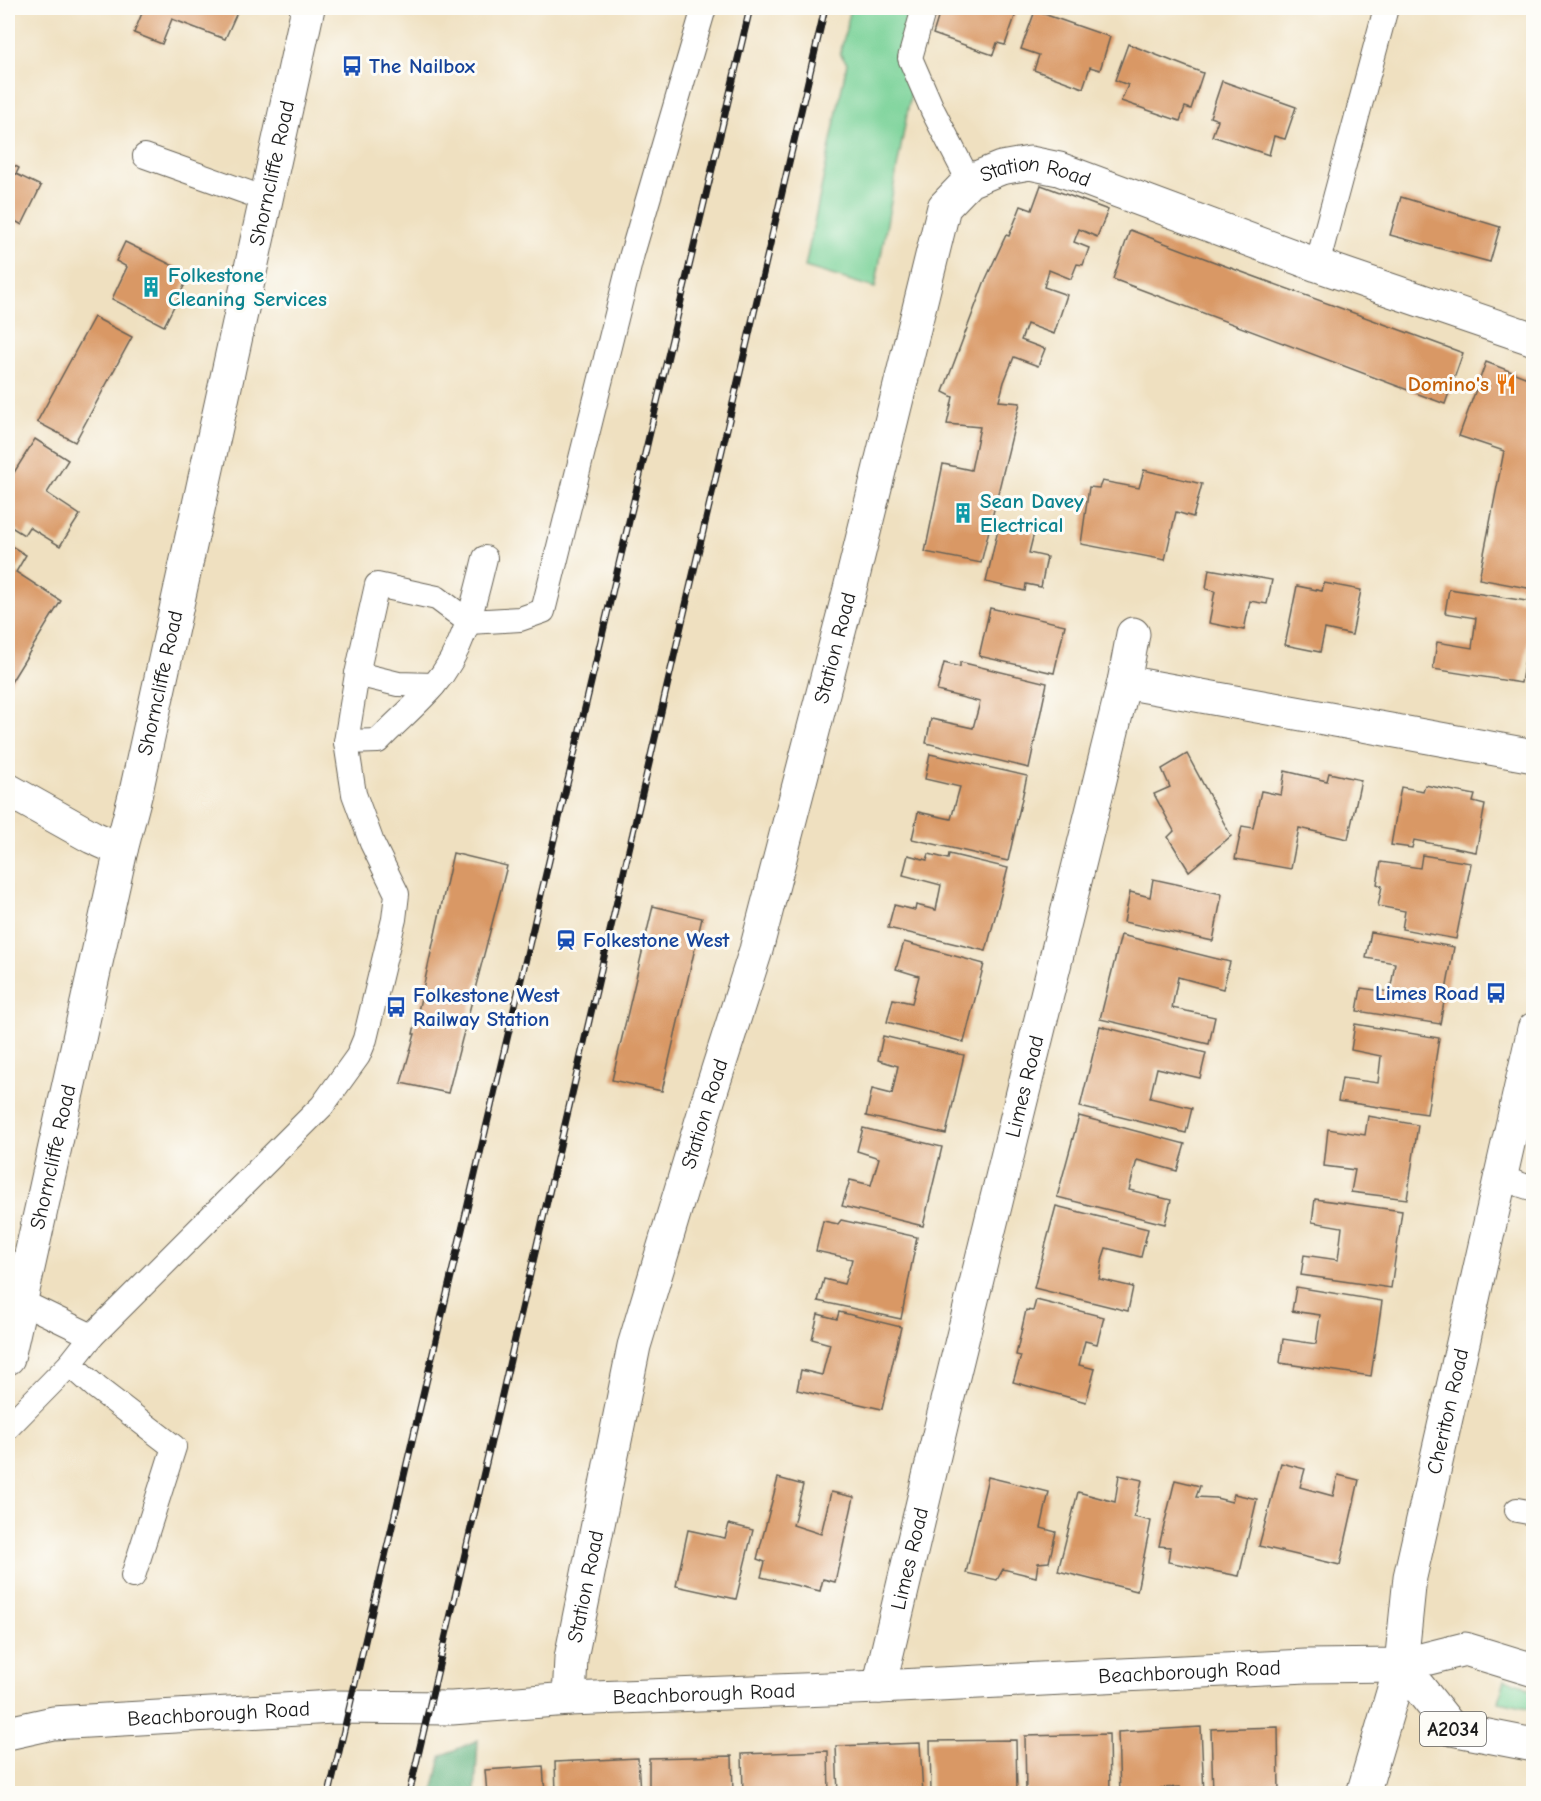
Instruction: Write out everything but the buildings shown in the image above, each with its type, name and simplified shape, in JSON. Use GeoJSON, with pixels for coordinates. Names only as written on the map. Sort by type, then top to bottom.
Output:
{"type":"FeatureCollection","features":[{"type":"Feature","properties":{"kind":"street","name":"Shorncliffe Road"},"geometry":{"type":"LineString","coordinates":[[8,1358],[146,746],[308,8]]}},
{"type":"Feature","properties":{"kind":"street","name":"Station Road"},"geometry":{"type":"LineString","coordinates":[[569,1699],[571,1658],[634,1346],[756,950],[848,597],[944,207],[969,181],[1001,168],[1030,163],[1059,169],[1317,265],[1533,339]]}},
{"type":"Feature","properties":{"kind":"street","name":"Limes Road"},"geometry":{"type":"LineString","coordinates":[[879,1687],[949,1390],[1124,682],[1133,634]]}},
{"type":"Feature","properties":{"kind":"street"},"geometry":{"type":"LineString","coordinates":[[1124,682],[1533,756]]}},
{"type":"Feature","properties":{"kind":"street"},"geometry":{"type":"LineString","coordinates":[[8,790],[92,837],[121,850]]}},
{"type":"Feature","properties":{"kind":"street","name":"Cheriton Road"},"geometry":{"type":"LineString","coordinates":[[1364,1794],[1401,1665],[1410,1577],[1533,1029]]}},
{"type":"Feature","properties":{"kind":"street","name":"Beachborough Road"},"geometry":{"type":"LineString","coordinates":[[8,1733],[53,1723],[333,1707],[452,1708],[569,1699],[879,1687],[1306,1666],[1401,1665],[1465,1649],[1533,1670]]}},
{"type":"Feature","properties":{"kind":"street","name":"A2034"},"geometry":{"type":"LineString","coordinates":[[1401,1665],[1452,1729],[1533,1746]]}},
{"type":"Feature","properties":{"kind":"lane"},"geometry":{"type":"LineString","coordinates":[[8,1427],[70,1364],[92,1336],[322,1106],[358,1056],[365,1039],[394,920],[397,894],[372,843],[354,794],[346,742],[357,674],[377,585],[437,598],[469,622],[520,619],[543,611],[632,254],[704,8]]}},
{"type":"Feature","properties":{"kind":"lane"},"geometry":{"type":"LineString","coordinates":[[924,8],[910,58],[933,111],[969,181]]}},
{"type":"Feature","properties":{"kind":"lane"},"geometry":{"type":"LineString","coordinates":[[1317,265],[1386,8]]}},
{"type":"Feature","properties":{"kind":"lane"},"geometry":{"type":"LineString","coordinates":[[145,156],[266,199]]}},
{"type":"Feature","properties":{"kind":"lane"},"geometry":{"type":"LineString","coordinates":[[346,742],[378,741],[434,685],[452,660],[469,622],[486,558]]}},
{"type":"Feature","properties":{"kind":"lane"},"geometry":{"type":"LineString","coordinates":[[357,674],[398,684],[434,685]]}},
{"type":"Feature","properties":{"kind":"lane"},"geometry":{"type":"LineString","coordinates":[[1500,1178],[1533,1188]]}},
{"type":"Feature","properties":{"kind":"lane"},"geometry":{"type":"LineString","coordinates":[[20,1300],[92,1336]]}},
{"type":"Feature","properties":{"kind":"lane"},"geometry":{"type":"LineString","coordinates":[[70,1364],[97,1388],[174,1447],[133,1576]]}},
{"type":"Feature","properties":{"kind":"green space"},"geometry":{"type":"Polygon","coordinates":[[[851,8],[916,8],[914,76],[875,288],[805,267],[847,63],[840,54],[851,8]]]}},
{"type":"Feature","properties":{"kind":"green space"},"geometry":{"type":"Polygon","coordinates":[[[1505,1679],[1521,1684],[1533,1692],[1533,1709],[1499,1702],[1505,1679]]]}},
{"type":"Feature","properties":{"kind":"green space"},"geometry":{"type":"Polygon","coordinates":[[[478,1740],[475,1793],[433,1793],[441,1756],[478,1740]]]}},
{"type":"Feature","properties":{"kind":"railway"},"geometry":{"type":"LineString","coordinates":[[329,1794],[750,8]]}},
{"type":"Feature","properties":{"kind":"railway"},"geometry":{"type":"LineString","coordinates":[[409,1794],[825,8]]}},
{"type":"Feature","properties":{"kind":"place","name":"The Nailbox"},"geometry":{"type":"Point","coordinates":[352,66]}},
{"type":"Feature","properties":{"kind":"place","name":"Folkestone Cleaning Services"},"geometry":{"type":"Point","coordinates":[151,287]}},
{"type":"Feature","properties":{"kind":"place","name":"Domino's"},"geometry":{"type":"Point","coordinates":[1506,384]}},
{"type":"Feature","properties":{"kind":"place","name":"Sean Davey Electrical"},"geometry":{"type":"Point","coordinates":[963,513]}},
{"type":"Feature","properties":{"kind":"place","name":"Folkestone West"},"geometry":{"type":"Point","coordinates":[566,940]}},
{"type":"Feature","properties":{"kind":"place","name":"Limes Road"},"geometry":{"type":"Point","coordinates":[1496,993]}},
{"type":"Feature","properties":{"kind":"place","name":"Folkestone West Railway Station"},"geometry":{"type":"Point","coordinates":[396,1007]}}]}
